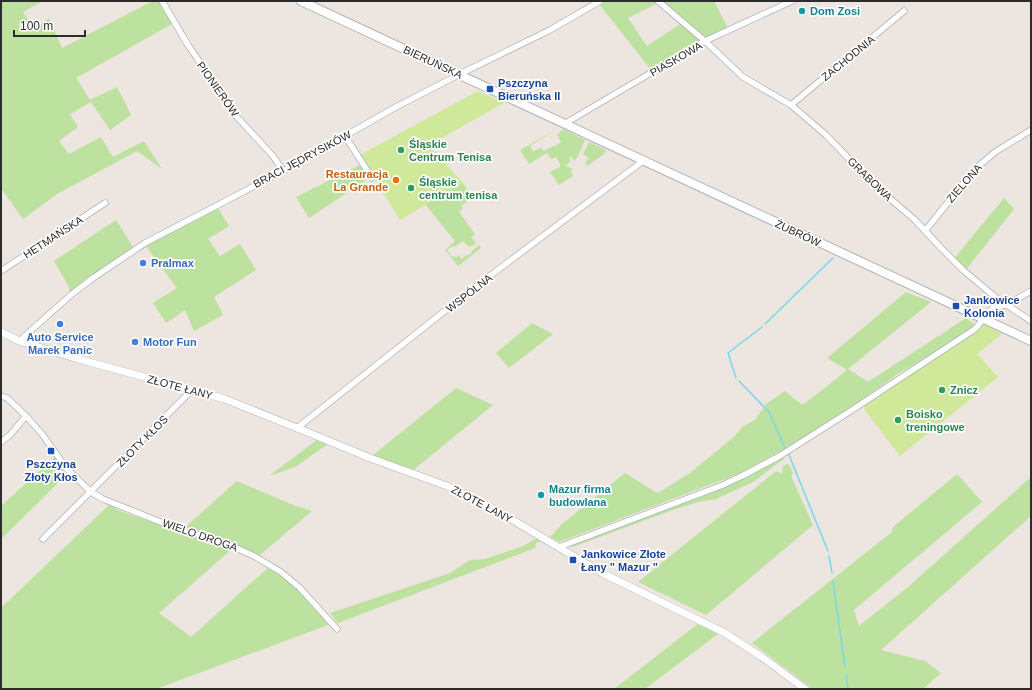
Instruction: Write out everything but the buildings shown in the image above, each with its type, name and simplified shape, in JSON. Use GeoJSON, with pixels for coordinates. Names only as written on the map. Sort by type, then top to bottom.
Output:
{"type":"FeatureCollection","features":[{"type":"Feature","properties":{"kind":"main road","name":"BIERUŃSKA"},"geometry":{"type":"LineString","coordinates":[[301,1],[460,74],[564,124]]}},
{"type":"Feature","properties":{"kind":"main road","name":"ŻUBRÓW"},"geometry":{"type":"LineString","coordinates":[[564,124],[1031,341]]}},
{"type":"Feature","properties":{"kind":"street","name":"PIONIERÓW"},"geometry":{"type":"LineString","coordinates":[[162,1],[188,45],[237,117],[273,156],[283,170]]}},
{"type":"Feature","properties":{"kind":"street","name":"BRACI JĘDRYSIKÓW"},"geometry":{"type":"LineString","coordinates":[[19,340],[72,294],[145,243],[460,74],[550,30],[600,1]]}},
{"type":"Feature","properties":{"kind":"street","name":"GRABOWA"},"geometry":{"type":"LineString","coordinates":[[658,1],[743,77],[791,105],[826,135],[876,186],[914,219],[963,270],[996,297],[1031,321]]}},
{"type":"Feature","properties":{"kind":"street","name":"PIASKOWA"},"geometry":{"type":"LineString","coordinates":[[564,124],[705,42],[792,1]]}},
{"type":"Feature","properties":{"kind":"street","name":"ZACHODNIA"},"geometry":{"type":"LineString","coordinates":[[791,105],[904,11]]}},
{"type":"Feature","properties":{"kind":"street","name":"ZIELONA"},"geometry":{"type":"LineString","coordinates":[[924,231],[974,170],[995,152],[1017,137],[1031,130]]}},
{"type":"Feature","properties":{"kind":"street"},"geometry":{"type":"LineString","coordinates":[[345,136],[372,178]]}},
{"type":"Feature","properties":{"kind":"street","name":"WSPÓLNA"},"geometry":{"type":"LineString","coordinates":[[297,428],[475,288],[643,161]]}},
{"type":"Feature","properties":{"kind":"street","name":"HETMAŃSKA"},"geometry":{"type":"LineString","coordinates":[[1,271],[105,203]]}},
{"type":"Feature","properties":{"kind":"street"},"geometry":{"type":"LineString","coordinates":[[558,548],[723,485],[778,457],[952,345],[975,329],[993,308],[1008,304],[1031,291]]}},
{"type":"Feature","properties":{"kind":"street","name":"ZŁOTE ŁANY"},"geometry":{"type":"LineString","coordinates":[[1,332],[19,340],[133,374],[225,399],[370,458],[447,486],[494,508],[558,548],[602,573],[725,633],[762,657],[805,689]]}},
{"type":"Feature","properties":{"kind":"street","name":"ZŁOTY KŁOS"},"geometry":{"type":"LineString","coordinates":[[43,540],[192,390]]}},
{"type":"Feature","properties":{"kind":"street","name":"WIELO DROGA"},"geometry":{"type":"LineString","coordinates":[[1,396],[11,402],[26,416],[73,474],[91,492],[103,499],[167,524],[234,547],[254,556],[276,569],[300,588],[337,629]]}},
{"type":"Feature","properties":{"kind":"street"},"geometry":{"type":"LineString","coordinates":[[1,442],[10,435],[26,416]]}},
{"type":"Feature","properties":{"kind":"green space"},"geometry":{"type":"Polygon","coordinates":[[[1,1],[43,1],[23,12],[33,29],[49,18],[62,48],[153,1],[160,1],[172,24],[76,78],[90,100],[117,87],[131,115],[110,130],[91,102],[70,114],[78,127],[59,141],[69,154],[101,137],[113,157],[144,141],[162,169],[137,151],[57,194],[23,219],[1,188],[1,1]]]}},
{"type":"Feature","properties":{"kind":"green space"},"geometry":{"type":"Polygon","coordinates":[[[603,1],[656,1],[658,3],[628,18],[647,46],[682,23],[703,41],[652,71],[599,4],[603,1]]]}},
{"type":"Feature","properties":{"kind":"green space"},"geometry":{"type":"Polygon","coordinates":[[[662,1],[714,1],[728,29],[705,40],[662,1]]]}},
{"type":"Feature","properties":{"kind":"green space","name":"Śląskie Centrum Tenisa"},"geometry":{"type":"Polygon","coordinates":[[[478,91],[504,103],[429,145],[463,183],[400,220],[360,155],[478,91]]]}},
{"type":"Feature","properties":{"kind":"green space"},"geometry":{"type":"Polygon","coordinates":[[[563,129],[585,140],[577,158],[574,161],[571,156],[569,158],[571,160],[566,166],[573,169],[571,171],[573,176],[559,185],[550,172],[560,167],[556,157],[551,159],[547,153],[529,164],[520,150],[556,130],[530,146],[533,151],[541,148],[544,151],[553,146],[554,147],[561,142],[557,135],[563,129]]]}},
{"type":"Feature","properties":{"kind":"green space"},"geometry":{"type":"Polygon","coordinates":[[[589,142],[606,150],[604,154],[587,166],[585,163],[589,158],[583,154],[589,142]]]}},
{"type":"Feature","properties":{"kind":"green space"},"geometry":{"type":"Polygon","coordinates":[[[360,165],[369,178],[309,218],[296,197],[360,165]]]}},
{"type":"Feature","properties":{"kind":"green space"},"geometry":{"type":"Polygon","coordinates":[[[463,183],[473,197],[461,206],[463,208],[459,212],[475,234],[471,237],[476,244],[469,247],[463,241],[447,250],[452,257],[454,256],[456,258],[459,255],[461,259],[467,255],[470,255],[479,245],[481,248],[458,266],[445,250],[455,241],[425,204],[463,183]]]}},
{"type":"Feature","properties":{"kind":"green space"},"geometry":{"type":"Polygon","coordinates":[[[1004,198],[1014,209],[965,271],[953,260],[1004,198]]]}},
{"type":"Feature","properties":{"kind":"green space"},"geometry":{"type":"Polygon","coordinates":[[[218,208],[229,226],[208,239],[220,256],[240,244],[256,270],[214,297],[223,315],[194,331],[185,310],[166,323],[153,303],[177,288],[145,245],[218,208]]]}},
{"type":"Feature","properties":{"kind":"green space"},"geometry":{"type":"Polygon","coordinates":[[[116,220],[133,247],[69,294],[69,287],[54,261],[116,220]]]}},
{"type":"Feature","properties":{"kind":"green space"},"geometry":{"type":"Polygon","coordinates":[[[906,292],[931,302],[848,369],[868,382],[966,318],[976,325],[947,345],[899,373],[843,413],[741,473],[559,542],[550,537],[562,524],[625,473],[657,493],[690,473],[735,436],[742,427],[755,420],[766,404],[785,391],[802,405],[847,370],[827,358],[906,292]]]}},
{"type":"Feature","properties":{"kind":"green space"},"geometry":{"type":"Polygon","coordinates":[[[532,323],[553,334],[509,368],[496,353],[532,323]]]}},
{"type":"Feature","properties":{"kind":"green space"},"geometry":{"type":"Polygon","coordinates":[[[982,323],[1002,334],[977,354],[998,377],[900,456],[864,409],[864,406],[976,329],[982,323]]]}},
{"type":"Feature","properties":{"kind":"green space"},"geometry":{"type":"Polygon","coordinates":[[[456,388],[493,405],[412,471],[372,456],[456,388]]]}},
{"type":"Feature","properties":{"kind":"green space"},"geometry":{"type":"Polygon","coordinates":[[[317,440],[328,444],[295,467],[269,476],[317,440]]]}},
{"type":"Feature","properties":{"kind":"green space"},"geometry":{"type":"Polygon","coordinates":[[[55,457],[68,473],[1,539],[1,506],[55,457]]]}},
{"type":"Feature","properties":{"kind":"green space"},"geometry":{"type":"Polygon","coordinates":[[[784,457],[784,459],[753,482],[716,499],[698,502],[670,511],[573,547],[567,546],[724,486],[748,476],[784,457]]]}},
{"type":"Feature","properties":{"kind":"green space"},"geometry":{"type":"Polygon","coordinates":[[[787,464],[790,466],[793,474],[791,476],[813,525],[706,615],[638,582],[776,471],[782,474],[783,466],[787,464]]]}},
{"type":"Feature","properties":{"kind":"green space"},"geometry":{"type":"Polygon","coordinates":[[[957,474],[982,502],[854,610],[859,626],[908,587],[1031,477],[1031,516],[881,650],[925,661],[941,673],[923,689],[813,689],[752,643],[892,532],[893,527],[957,474]]]}},
{"type":"Feature","properties":{"kind":"green space"},"geometry":{"type":"Polygon","coordinates":[[[237,481],[293,505],[312,511],[260,555],[183,529],[237,481]]]}},
{"type":"Feature","properties":{"kind":"green space"},"geometry":{"type":"Polygon","coordinates":[[[109,505],[120,511],[201,540],[232,549],[159,613],[191,637],[270,566],[301,591],[328,625],[156,689],[1,689],[1,608],[109,505]]]}},
{"type":"Feature","properties":{"kind":"green space"},"geometry":{"type":"Polygon","coordinates":[[[537,538],[541,541],[536,543],[535,548],[338,623],[330,613],[450,573],[470,560],[485,559],[523,546],[537,538]]]}},
{"type":"Feature","properties":{"kind":"green space"},"geometry":{"type":"Polygon","coordinates":[[[699,623],[719,633],[645,689],[614,689],[699,623]]]}},
{"type":"Feature","properties":{"kind":"waterway"},"geometry":{"type":"LineString","coordinates":[[843,249],[854,254]]}},
{"type":"Feature","properties":{"kind":"waterway"},"geometry":{"type":"LineString","coordinates":[[856,255],[864,259]]}},
{"type":"Feature","properties":{"kind":"waterway"},"geometry":{"type":"LineString","coordinates":[[765,324],[833,258]]}},
{"type":"Feature","properties":{"kind":"waterway"},"geometry":{"type":"LineString","coordinates":[[907,279],[931,290]]}},
{"type":"Feature","properties":{"kind":"waterway"},"geometry":{"type":"LineString","coordinates":[[935,292],[976,311]]}},
{"type":"Feature","properties":{"kind":"waterway"},"geometry":{"type":"LineString","coordinates":[[736,378],[728,353],[762,327]]}},
{"type":"Feature","properties":{"kind":"waterway"},"geometry":{"type":"LineString","coordinates":[[739,381],[769,412],[785,448]]}},
{"type":"Feature","properties":{"kind":"waterway"},"geometry":{"type":"LineString","coordinates":[[789,455],[828,551]]}},
{"type":"Feature","properties":{"kind":"waterway"},"geometry":{"type":"LineString","coordinates":[[829,556],[832,573]]}},
{"type":"Feature","properties":{"kind":"waterway"},"geometry":{"type":"LineString","coordinates":[[833,581],[845,667]]}},
{"type":"Feature","properties":{"kind":"waterway"},"geometry":{"type":"LineString","coordinates":[[846,675],[848,689]]}},
{"type":"Feature","properties":{"kind":"place","name":"Dom Zosi"},"geometry":{"type":"Point","coordinates":[802,11]}},
{"type":"Feature","properties":{"kind":"place","name":"Pszczyna Bieruńska II"},"geometry":{"type":"Point","coordinates":[490,89]}},
{"type":"Feature","properties":{"kind":"place","name":"Śląskie Centrum Tenisa"},"geometry":{"type":"Point","coordinates":[401,150]}},
{"type":"Feature","properties":{"kind":"place","name":"Restauracja La Grande"},"geometry":{"type":"Point","coordinates":[396,180]}},
{"type":"Feature","properties":{"kind":"place","name":"Śląskie centrum tenisa"},"geometry":{"type":"Point","coordinates":[411,188]}},
{"type":"Feature","properties":{"kind":"place","name":"Pralmax"},"geometry":{"type":"Point","coordinates":[143,263]}},
{"type":"Feature","properties":{"kind":"place","name":"Jankowice Kolonia"},"geometry":{"type":"Point","coordinates":[956,306]}},
{"type":"Feature","properties":{"kind":"place","name":"Auto Service Marek Panic"},"geometry":{"type":"Point","coordinates":[60,324]}},
{"type":"Feature","properties":{"kind":"place","name":"Motor Fun"},"geometry":{"type":"Point","coordinates":[135,342]}},
{"type":"Feature","properties":{"kind":"place","name":"Znicz"},"geometry":{"type":"Point","coordinates":[942,390]}},
{"type":"Feature","properties":{"kind":"place","name":"Boisko treningowe"},"geometry":{"type":"Point","coordinates":[898,420]}},
{"type":"Feature","properties":{"kind":"place","name":"Pszczyna Złoty Kłos"},"geometry":{"type":"Point","coordinates":[51,451]}},
{"type":"Feature","properties":{"kind":"place","name":"Mazur firma budowlana"},"geometry":{"type":"Point","coordinates":[541,495]}},
{"type":"Feature","properties":{"kind":"place","name":"Jankowice Złote Łany \" Mazur \""},"geometry":{"type":"Point","coordinates":[573,560]}}]}
